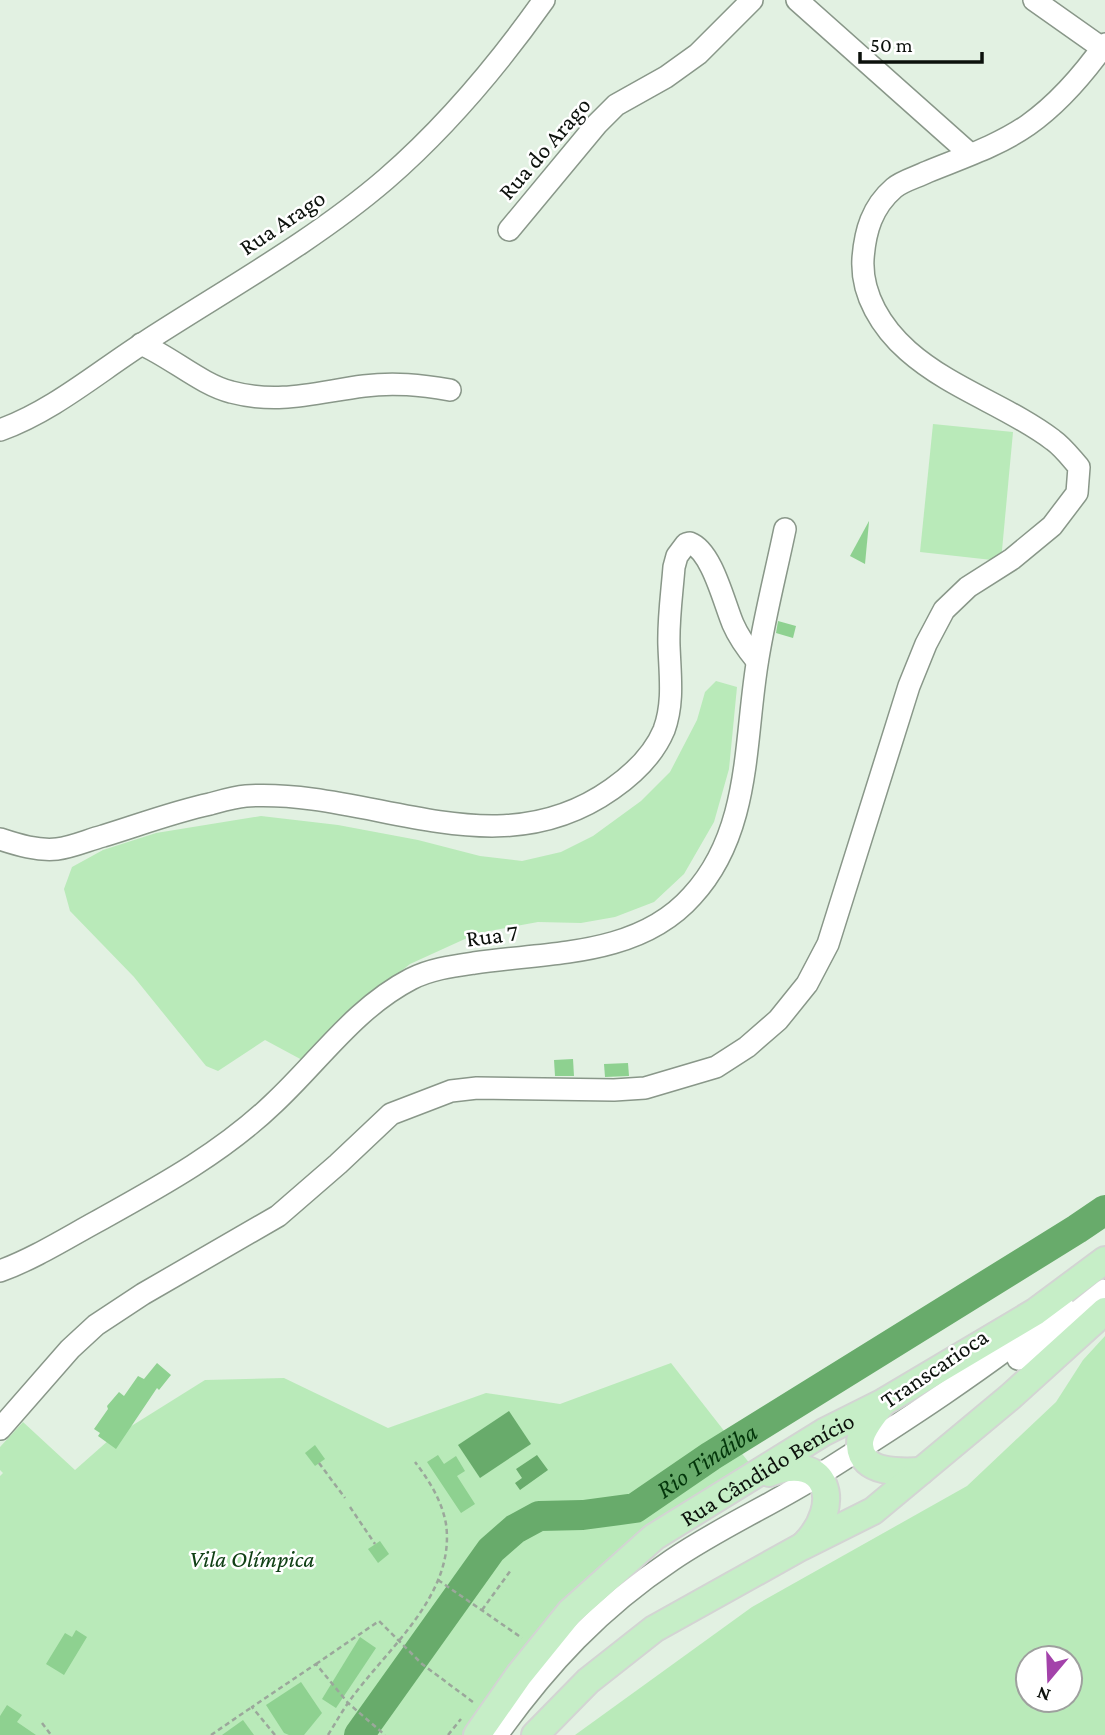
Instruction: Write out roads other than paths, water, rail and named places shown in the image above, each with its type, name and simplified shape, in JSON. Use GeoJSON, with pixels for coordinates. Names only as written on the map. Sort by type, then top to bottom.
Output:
{"type":"FeatureCollection","features":[{"type":"Feature","properties":{"kind":"main road","name":"Rua Cândido Benício"},"geometry":{"type":"LineString","coordinates":[[477,1735],[519,1675],[570,1612],[654,1536],[824,1432],[882,1403],[1035,1312],[1105,1260]]}},
{"type":"Feature","properties":{"kind":"main road"},"geometry":{"type":"LineString","coordinates":[[535,1735],[588,1681],[654,1629],[801,1547],[873,1511],[1010,1397],[1105,1311]]}},
{"type":"Feature","properties":{"kind":"main road"},"geometry":{"type":"LineString","coordinates":[[882,1403],[863,1434],[863,1453],[881,1469],[899,1473],[921,1471]]}},
{"type":"Feature","properties":{"kind":"main road"},"geometry":{"type":"LineString","coordinates":[[733,1487],[787,1466],[803,1468],[821,1482],[828,1500],[825,1516],[818,1530],[801,1547]]}},
{"type":"Feature","properties":{"kind":"street","name":"Rua Arago"},"geometry":{"type":"LineString","coordinates":[[0,430],[52,404],[336,219],[386,178],[461,106],[544,0]]}},
{"type":"Feature","properties":{"kind":"street","name":"Rua do Arago"},"geometry":{"type":"LineString","coordinates":[[509,230],[597,124],[617,105],[666,77],[698,54],[752,0]]}},
{"type":"Feature","properties":{"kind":"street"},"geometry":{"type":"LineString","coordinates":[[797,0],[970,154]]}},
{"type":"Feature","properties":{"kind":"street"},"geometry":{"type":"LineString","coordinates":[[0,1429],[69,1349],[96,1325],[278,1216],[391,1114],[451,1091],[477,1088],[614,1090],[645,1088],[681,1078],[716,1067],[747,1047],[778,1020],[807,984],[828,944],[909,686],[926,644],[944,610],[968,587],[1012,559],[1052,527],[1077,493],[1079,467],[1054,440],[936,373],[888,331],[870,301],[863,273],[864,244],[870,219],[896,186],[1004,140],[1027,126],[1097,72],[1104,46],[1034,0]]}},
{"type":"Feature","properties":{"kind":"street"},"geometry":{"type":"LineString","coordinates":[[141,344],[171,359],[215,387],[246,395],[288,398],[399,383],[450,390]]}},
{"type":"Feature","properties":{"kind":"street","name":"Rua 7"},"geometry":{"type":"LineString","coordinates":[[0,1271],[41,1252],[185,1172],[235,1138],[274,1103],[348,1026],[384,993],[415,977],[445,967],[594,949],[626,939],[665,919],[692,897],[716,863],[741,797],[757,662],[785,529]]}},
{"type":"Feature","properties":{"kind":"street"},"geometry":{"type":"LineString","coordinates":[[0,839],[22,846],[56,849],[176,812],[243,797],[276,796],[324,800],[437,823],[494,827],[538,823],[570,813],[599,799],[620,783],[643,762],[663,730],[672,689],[669,644],[674,567],[677,556],[686,544],[690,543],[700,549],[712,570],[734,625],[757,662]]}},
{"type":"Feature","properties":{"kind":"street","name":"Transcarioca"},"geometry":{"type":"LineString","coordinates":[[512,1735],[578,1655],[638,1600],[670,1576],[863,1453],[981,1370],[1105,1272]]}},
{"type":"Feature","properties":{"kind":"street","name":"Transcarioca"},"geometry":{"type":"LineString","coordinates":[[863,1453],[967,1396],[1046,1339],[1105,1290]]}},
{"type":"Feature","properties":{"kind":"street","name":"Transcarioca"},"geometry":{"type":"LineString","coordinates":[[497,1735],[555,1660],[621,1597],[673,1559],[821,1482]]}},
{"type":"Feature","properties":{"kind":"waterway","name":"Rio Tindiba"},"geometry":{"type":"LineString","coordinates":[[359,1735],[491,1550],[515,1529],[539,1516],[583,1515],[635,1508],[711,1456],[1105,1210]]}},
{"type":"Feature","properties":{"kind":"park label","name":"Vila Olímpica"},"geometry":{"type":"Point","coordinates":[252,1558]}}]}
